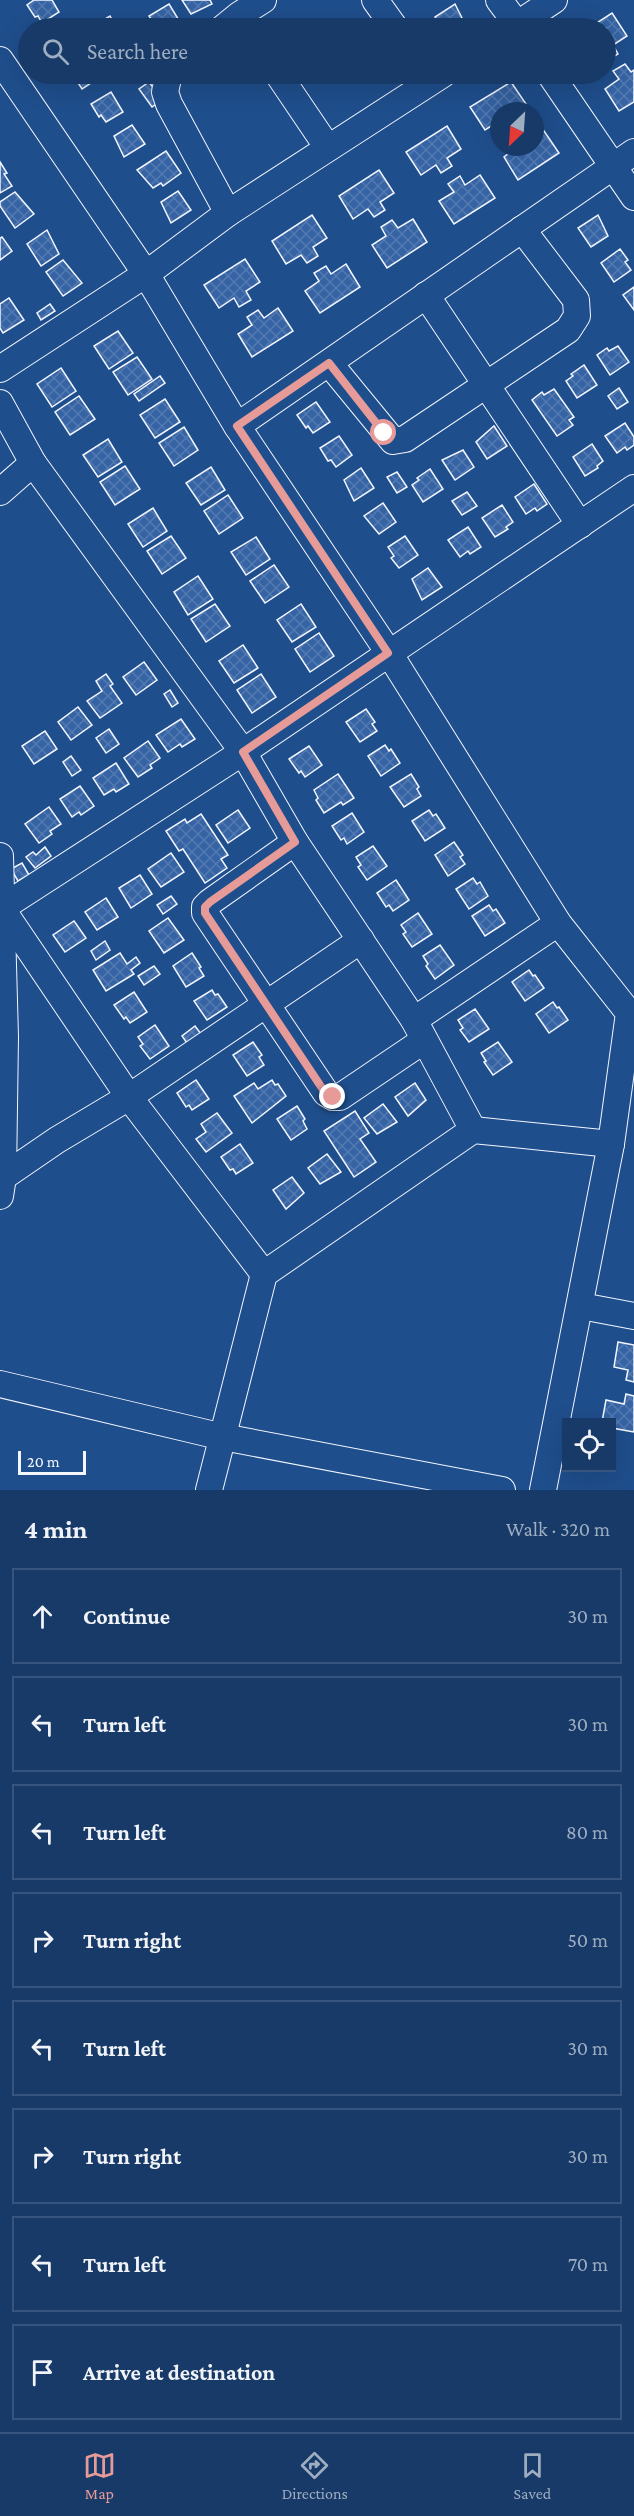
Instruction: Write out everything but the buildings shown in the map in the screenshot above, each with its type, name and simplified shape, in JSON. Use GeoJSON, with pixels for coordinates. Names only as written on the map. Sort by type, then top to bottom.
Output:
{"type":"FeatureCollection","features":[{"type":"Feature","properties":{"kind":"street"},"geometry":{"type":"LineString","coordinates":[[235,18],[263,0]]}},
{"type":"Feature","properties":{"kind":"street"},"geometry":{"type":"LineString","coordinates":[[375,0],[388,18]]}},
{"type":"Feature","properties":{"kind":"street"},"geometry":{"type":"LineString","coordinates":[[500,0],[511,18]]}},
{"type":"Feature","properties":{"kind":"street"},"geometry":{"type":"LineString","coordinates":[[529,18],[554,0]]}},
{"type":"Feature","properties":{"kind":"street"},"geometry":{"type":"LineString","coordinates":[[0,60],[146,274],[237,426],[388,653],[558,923],[632,1012],[611,1144],[581,1306],[543,1490]]}},
{"type":"Feature","properties":{"kind":"street"},"geometry":{"type":"LineString","coordinates":[[167,84],[165,92],[169,104],[228,213]]}},
{"type":"Feature","properties":{"kind":"street"},"geometry":{"type":"LineString","coordinates":[[285,84],[328,148]]}},
{"type":"Feature","properties":{"kind":"street"},"geometry":{"type":"LineString","coordinates":[[0,369],[146,274],[228,213],[422,84]]}},
{"type":"Feature","properties":{"kind":"street"},"geometry":{"type":"LineString","coordinates":[[557,84],[634,197]]}},
{"type":"Feature","properties":{"kind":"street"},"geometry":{"type":"LineString","coordinates":[[237,426],[634,152]]}},
{"type":"Feature","properties":{"kind":"street"},"geometry":{"type":"LineString","coordinates":[[329,363],[393,441],[405,439],[568,330],[577,316],[576,300],[522,229]]}},
{"type":"Feature","properties":{"kind":"street"},"geometry":{"type":"LineString","coordinates":[[426,295],[580,525]]}},
{"type":"Feature","properties":{"kind":"street"},"geometry":{"type":"LineString","coordinates":[[0,404],[33,463],[243,752],[295,842],[419,1030],[473,1130]]}},
{"type":"Feature","properties":{"kind":"street"},"geometry":{"type":"LineString","coordinates":[[0,492],[33,463]]}},
{"type":"Feature","properties":{"kind":"street"},"geometry":{"type":"LineString","coordinates":[[1,909],[243,752],[634,488]]}},
{"type":"Feature","properties":{"kind":"street"},"geometry":{"type":"LineString","coordinates":[[295,842],[205,907],[205,913],[326,1094],[333,1097],[340,1097],[419,1030],[558,923]]}},
{"type":"Feature","properties":{"kind":"street"},"geometry":{"type":"LineString","coordinates":[[0,856],[5,1037],[2,1186]]}},
{"type":"Feature","properties":{"kind":"street"},"geometry":{"type":"LineString","coordinates":[[1,909],[129,1097],[264,1274]]}},
{"type":"Feature","properties":{"kind":"street"},"geometry":{"type":"LineString","coordinates":[[2,1186],[57,1140],[129,1097],[361,940]]}},
{"type":"Feature","properties":{"kind":"street"},"geometry":{"type":"LineString","coordinates":[[209,1490],[264,1274],[473,1130],[611,1144]]}},
{"type":"Feature","properties":{"kind":"street"},"geometry":{"type":"LineString","coordinates":[[581,1306],[634,1316]]}},
{"type":"Feature","properties":{"kind":"street"},"geometry":{"type":"LineString","coordinates":[[0,1384],[224,1437],[502,1490]]}},
{"type":"Feature","properties":{"kind":"route"},"geometry":{"type":"LineString","coordinates":[[333,1097],[326,1094],[205,913],[205,907],[295,842],[243,752],[388,653],[237,426],[329,363],[384,433]]}}]}
